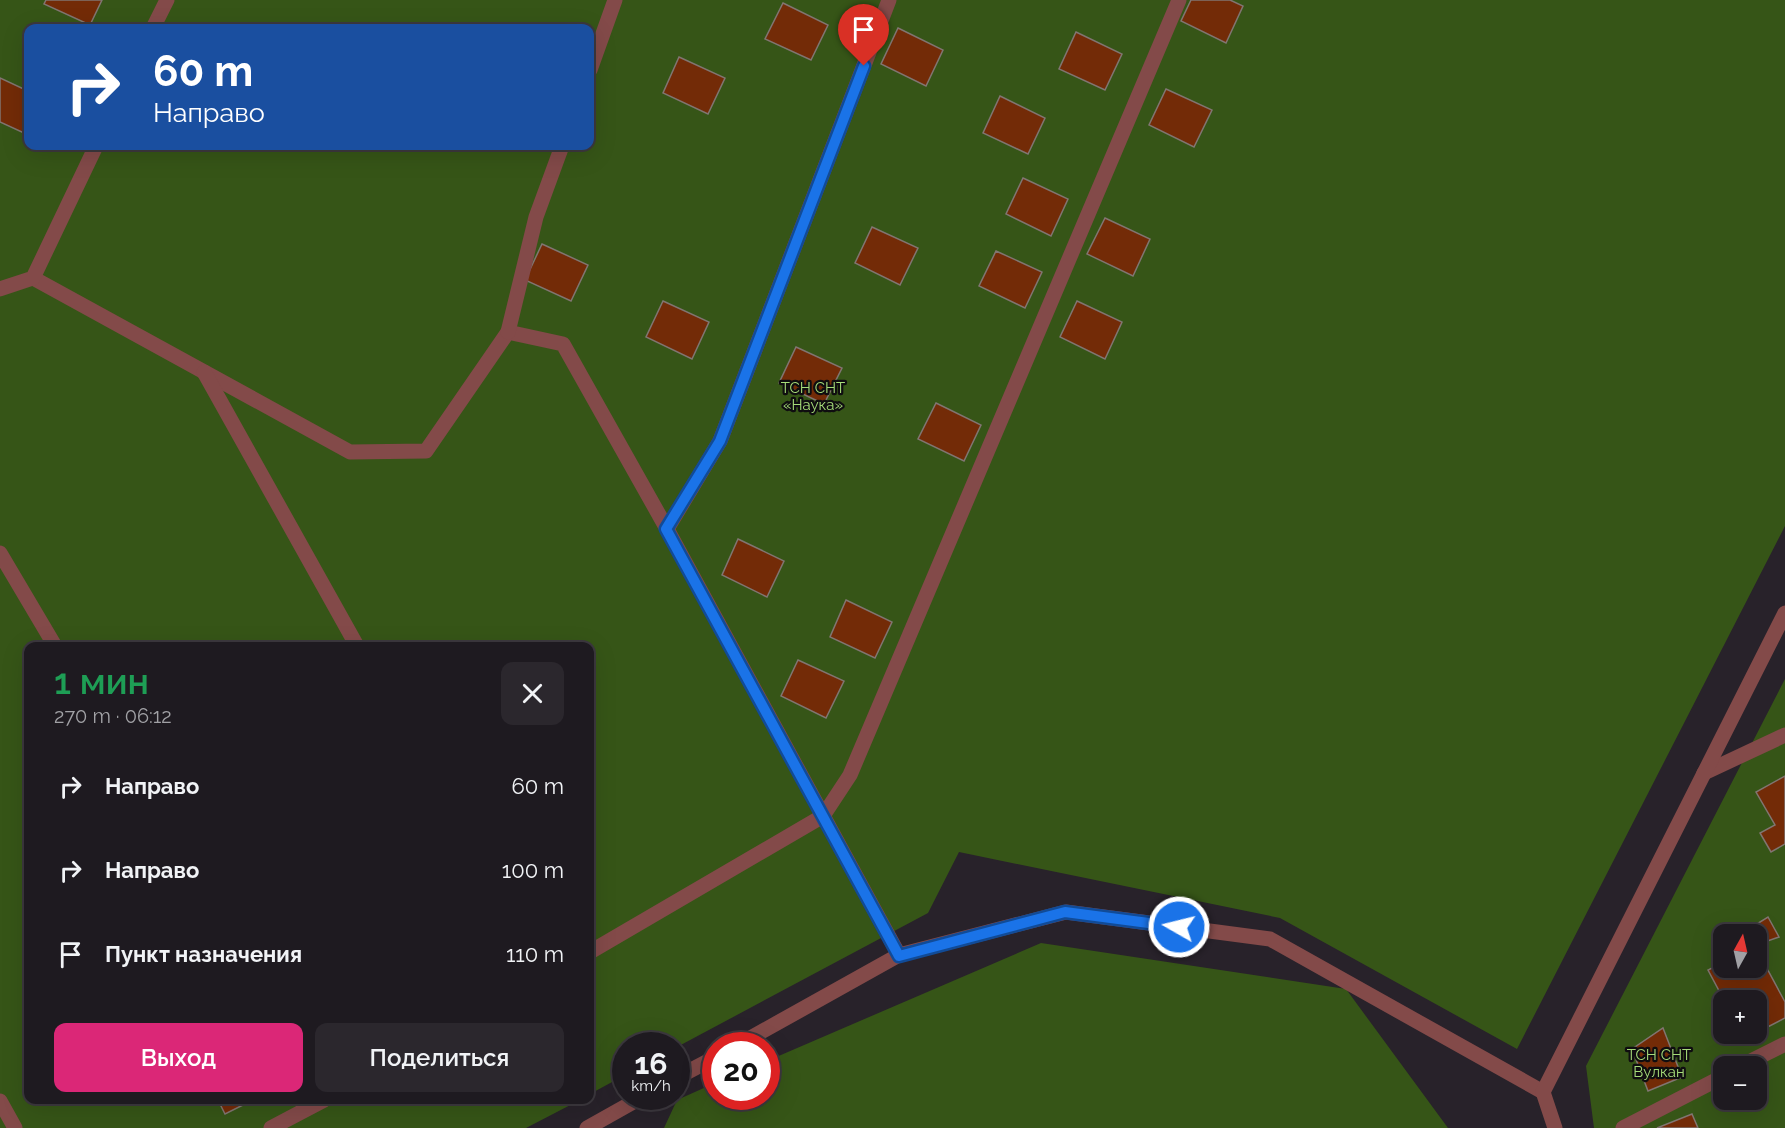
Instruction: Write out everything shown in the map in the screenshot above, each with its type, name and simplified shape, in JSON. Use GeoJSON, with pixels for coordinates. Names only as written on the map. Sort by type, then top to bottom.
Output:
{"type":"FeatureCollection","features":[{"type":"Feature","properties":{"kind":"street"},"geometry":{"type":"LineString","coordinates":[[155,24],[166,0]]}},
{"type":"Feature","properties":{"kind":"street"},"geometry":{"type":"LineString","coordinates":[[594,59],[615,0]]}},
{"type":"Feature","properties":{"kind":"street"},"geometry":{"type":"LineString","coordinates":[[666,529],[720,441],[889,0]]}},
{"type":"Feature","properties":{"kind":"street"},"geometry":{"type":"LineString","coordinates":[[594,950],[823,816],[850,775],[1179,0]]}},
{"type":"Feature","properties":{"kind":"street"},"geometry":{"type":"LineString","coordinates":[[0,289],[33,278],[94,150]]}},
{"type":"Feature","properties":{"kind":"street"},"geometry":{"type":"LineString","coordinates":[[33,278],[350,452],[426,451],[508,333],[536,217],[561,150]]}},
{"type":"Feature","properties":{"kind":"street"},"geometry":{"type":"LineString","coordinates":[[508,333],[563,344],[899,956]]}},
{"type":"Feature","properties":{"kind":"street"},"geometry":{"type":"LineString","coordinates":[[204,372],[355,642]]}},
{"type":"Feature","properties":{"kind":"street"},"geometry":{"type":"LineString","coordinates":[[0,553],[53,642]]}},
{"type":"Feature","properties":{"kind":"street"},"geometry":{"type":"LineString","coordinates":[[1543,1092],[1785,613]]}},
{"type":"Feature","properties":{"kind":"street"},"geometry":{"type":"LineString","coordinates":[[1704,773],[1785,735]]}},
{"type":"Feature","properties":{"kind":"street"},"geometry":{"type":"LineString","coordinates":[[761,1032],[899,956],[1065,912],[1270,939],[1543,1092],[1555,1128]]}},
{"type":"Feature","properties":{"kind":"street"},"geometry":{"type":"LineString","coordinates":[[1761,1056],[1785,1044]]}},
{"type":"Feature","properties":{"kind":"street"},"geometry":{"type":"LineString","coordinates":[[1623,1128],[1713,1082]]}},
{"type":"Feature","properties":{"kind":"street"},"geometry":{"type":"LineString","coordinates":[[0,1101],[15,1128]]}},
{"type":"Feature","properties":{"kind":"street"},"geometry":{"type":"LineString","coordinates":[[271,1128],[313,1104]]}},
{"type":"Feature","properties":{"kind":"street"},"geometry":{"type":"LineString","coordinates":[[587,1128],[619,1110]]}},
{"type":"Feature","properties":{"kind":"green space","name":"ТСН СНТ «Наука»"},"geometry":{"type":"Polygon","coordinates":[[[0,0],[1785,0],[1785,526],[1517,1049],[1280,918],[959,852],[928,913],[690,1040],[690,1032],[612,1032],[612,1082],[594,1092],[594,642],[24,642],[24,1104],[572,1104],[526,1128],[0,1128],[0,0]]]}},
{"type":"Feature","properties":{"kind":"green space","name":"ТСН СНТ Вулкан"},"geometry":{"type":"Polygon","coordinates":[[[1785,679],[1785,1128],[1594,1128],[1586,1066],[1785,679]]]}},
{"type":"Feature","properties":{"kind":"green space"},"geometry":{"type":"Polygon","coordinates":[[[1041,943],[1346,989],[1448,1128],[664,1128],[672,1110],[690,1110],[690,1094],[702,1089],[702,1110],[780,1110],[780,1055],[1041,943]]]}},
{"type":"Feature","properties":{"kind":"building"},"geometry":{"type":"Polygon","coordinates":[[[46,0],[102,0],[90,24],[44,4],[46,0]]]}},
{"type":"Feature","properties":{"kind":"building"},"geometry":{"type":"Polygon","coordinates":[[[1191,0],[1230,0],[1243,6],[1226,43],[1181,21],[1191,0]]]}},
{"type":"Feature","properties":{"kind":"building"},"geometry":{"type":"Polygon","coordinates":[[[783,3],[828,25],[811,60],[765,39],[783,3]]]}},
{"type":"Feature","properties":{"kind":"building"},"geometry":{"type":"Polygon","coordinates":[[[898,28],[943,50],[926,86],[881,64],[898,28]]]}},
{"type":"Feature","properties":{"kind":"building"},"geometry":{"type":"Polygon","coordinates":[[[1076,32],[1122,54],[1105,90],[1059,69],[1076,32]]]}},
{"type":"Feature","properties":{"kind":"building"},"geometry":{"type":"Polygon","coordinates":[[[679,57],[725,78],[708,114],[663,93],[679,57]]]}},
{"type":"Feature","properties":{"kind":"building"},"geometry":{"type":"Polygon","coordinates":[[[0,78],[24,89],[24,133],[0,122],[0,78]]]}},
{"type":"Feature","properties":{"kind":"building"},"geometry":{"type":"Polygon","coordinates":[[[1166,89],[1212,110],[1194,147],[1149,125],[1166,89]]]}},
{"type":"Feature","properties":{"kind":"building"},"geometry":{"type":"Polygon","coordinates":[[[1000,96],[1045,118],[1028,154],[983,133],[1000,96]]]}},
{"type":"Feature","properties":{"kind":"building"},"geometry":{"type":"Polygon","coordinates":[[[1023,178],[1068,199],[1051,236],[1006,214],[1023,178]]]}},
{"type":"Feature","properties":{"kind":"building"},"geometry":{"type":"Polygon","coordinates":[[[1105,218],[1150,239],[1133,276],[1087,254],[1105,218]]]}},
{"type":"Feature","properties":{"kind":"building"},"geometry":{"type":"Polygon","coordinates":[[[872,227],[918,248],[900,285],[855,263],[872,227]]]}},
{"type":"Feature","properties":{"kind":"building"},"geometry":{"type":"Polygon","coordinates":[[[542,244],[588,265],[571,301],[525,280],[542,244]]]}},
{"type":"Feature","properties":{"kind":"building"},"geometry":{"type":"Polygon","coordinates":[[[996,251],[1042,272],[1025,308],[979,286],[996,251]]]}},
{"type":"Feature","properties":{"kind":"building"},"geometry":{"type":"Polygon","coordinates":[[[663,301],[709,322],[692,359],[646,337],[663,301]]]}},
{"type":"Feature","properties":{"kind":"building"},"geometry":{"type":"Polygon","coordinates":[[[1077,301],[1122,322],[1105,359],[1060,337],[1077,301]]]}},
{"type":"Feature","properties":{"kind":"building"},"geometry":{"type":"Polygon","coordinates":[[[796,347],[842,368],[824,404],[779,383],[796,347]]]}},
{"type":"Feature","properties":{"kind":"building"},"geometry":{"type":"Polygon","coordinates":[[[936,403],[981,425],[964,461],[918,439],[936,403]]]}},
{"type":"Feature","properties":{"kind":"building"},"geometry":{"type":"Polygon","coordinates":[[[738,539],[784,561],[767,597],[722,575],[738,539]]]}},
{"type":"Feature","properties":{"kind":"building"},"geometry":{"type":"Polygon","coordinates":[[[846,600],[892,622],[875,658],[830,637],[846,600]]]}},
{"type":"Feature","properties":{"kind":"building"},"geometry":{"type":"Polygon","coordinates":[[[798,660],[844,681],[826,718],[781,696],[798,660]]]}},
{"type":"Feature","properties":{"kind":"building"},"geometry":{"type":"Polygon","coordinates":[[[1785,776],[1785,844],[1771,852],[1760,833],[1775,825],[1756,792],[1785,776]]]}},
{"type":"Feature","properties":{"kind":"building"},"geometry":{"type":"Polygon","coordinates":[[[1768,917],[1779,937],[1767,941],[1767,924],[1757,924],[1768,917]]]}},
{"type":"Feature","properties":{"kind":"building"},"geometry":{"type":"Polygon","coordinates":[[[1713,968],[1713,978],[1767,978],[1767,968],[1785,1002],[1785,1018],[1767,1027],[1767,990],[1719,990],[1708,970],[1713,968]]]}},
{"type":"Feature","properties":{"kind":"building"},"geometry":{"type":"Polygon","coordinates":[[[1663,1028],[1682,1077],[1648,1091],[1632,1049],[1663,1028]]]}},
{"type":"Feature","properties":{"kind":"building"},"geometry":{"type":"Polygon","coordinates":[[[220,1104],[245,1104],[225,1114],[220,1104]]]}},
{"type":"Feature","properties":{"kind":"building"},"geometry":{"type":"Polygon","coordinates":[[[1692,1114],[1698,1128],[1657,1128],[1692,1114]]]}},
{"type":"Feature","properties":{"kind":"route"},"geometry":{"type":"LineString","coordinates":[[864,66],[720,441],[666,529],[899,956],[1065,912],[1179,927]]}}]}
